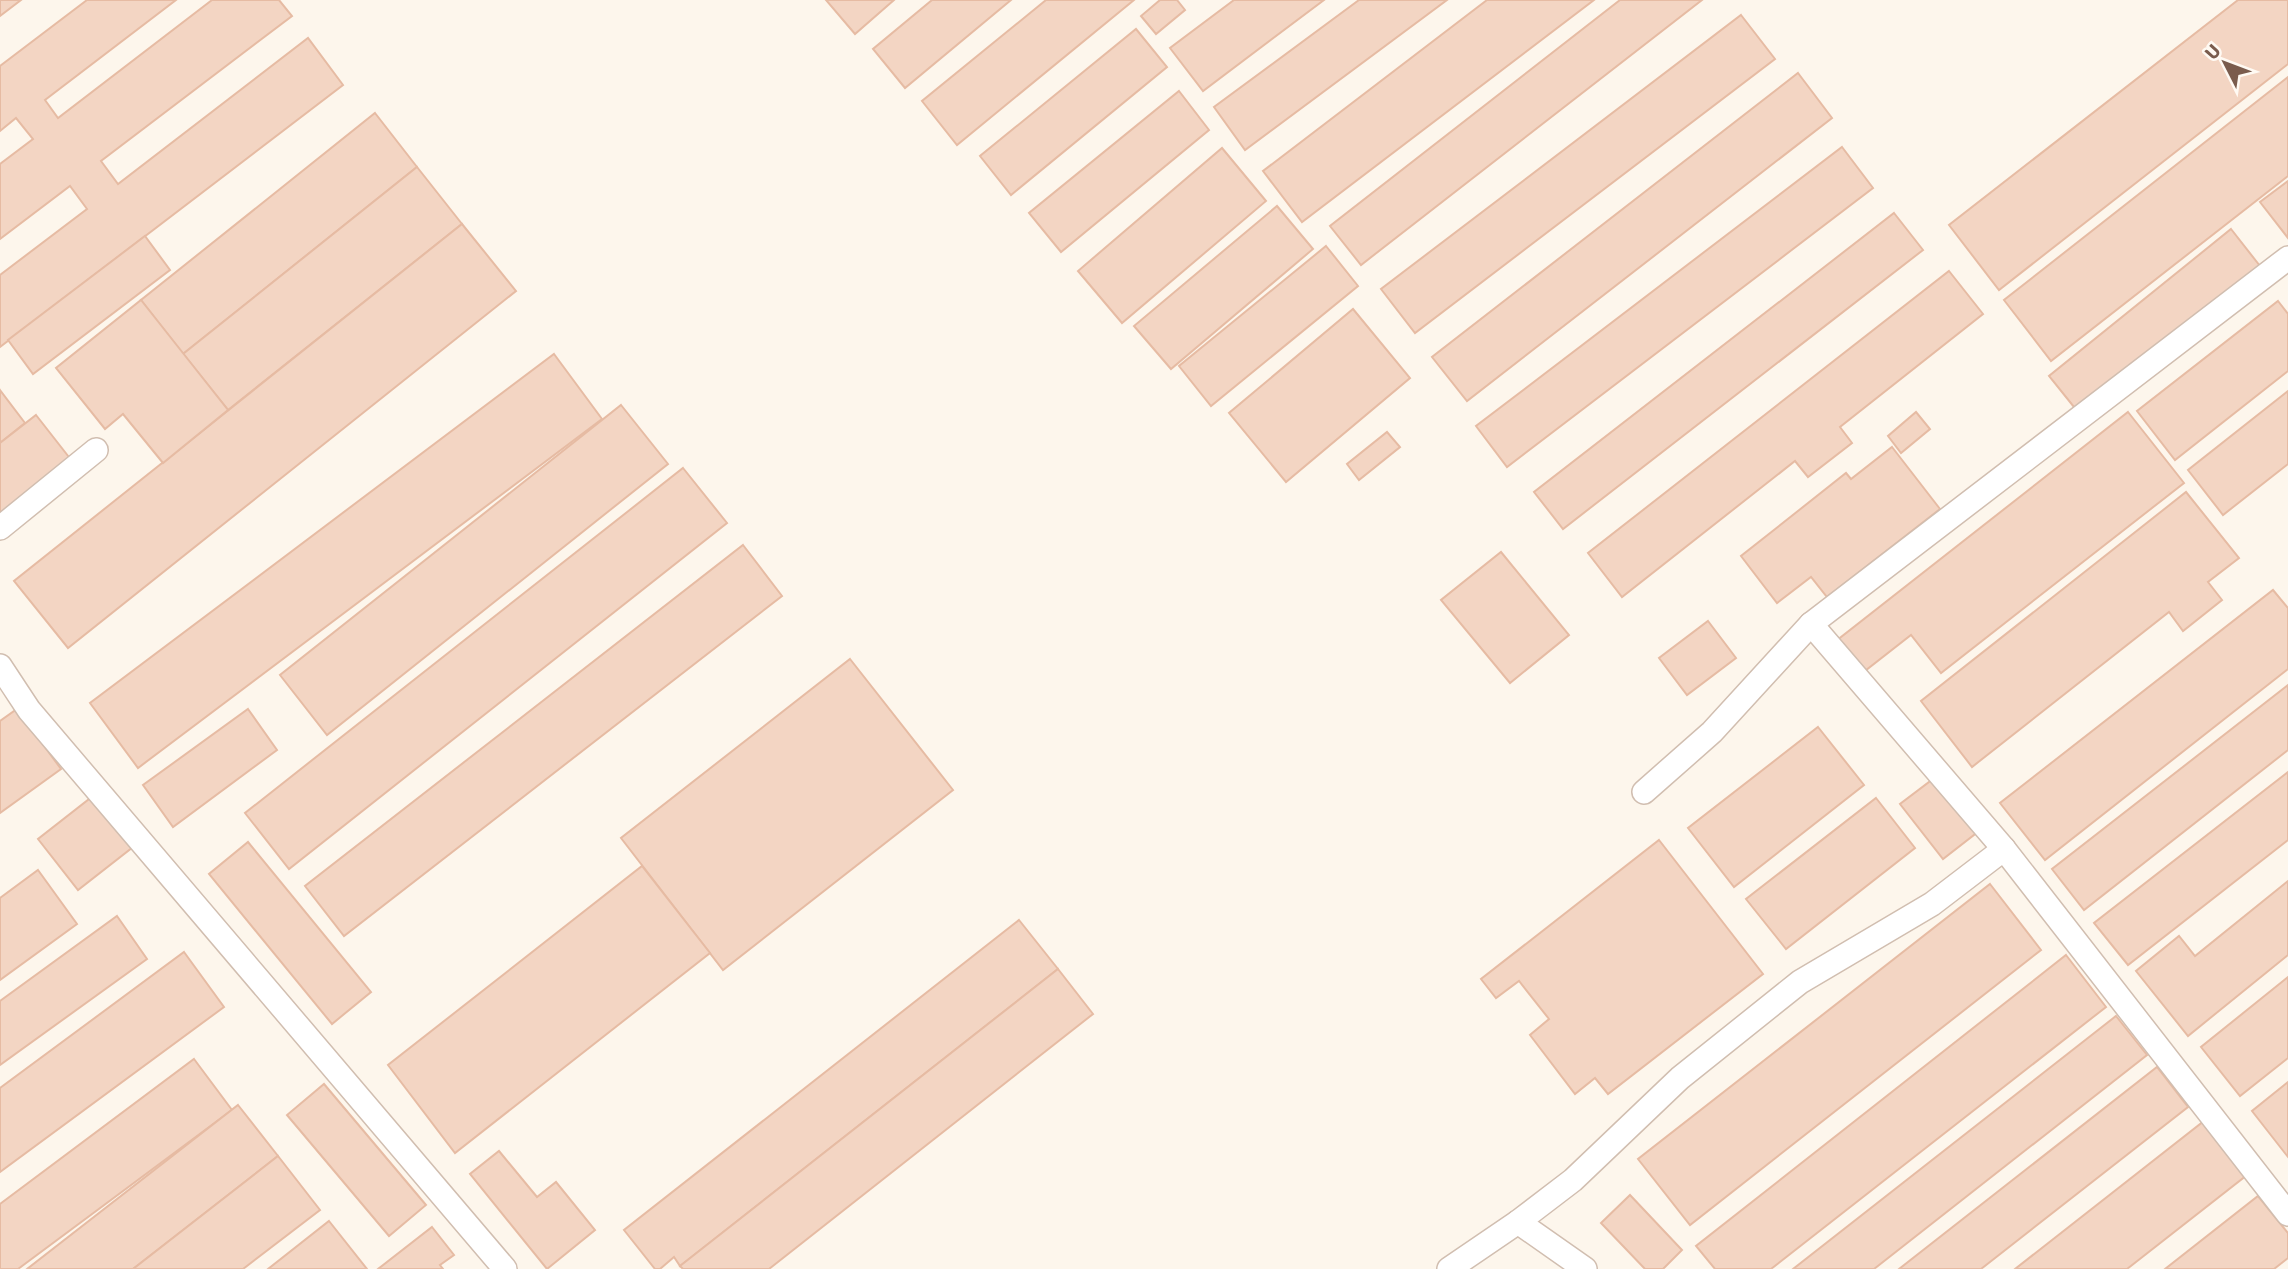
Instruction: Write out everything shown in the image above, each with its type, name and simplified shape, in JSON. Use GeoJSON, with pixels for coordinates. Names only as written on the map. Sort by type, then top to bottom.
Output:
{"type":"FeatureCollection","features":[{"type":"Feature","properties":{"kind":"lane"},"geometry":{"type":"LineString","coordinates":[[1644,793],[1712,732],[1811,624],[2288,258]]}},
{"type":"Feature","properties":{"kind":"lane"},"geometry":{"type":"LineString","coordinates":[[0,527],[96,450]]}},
{"type":"Feature","properties":{"kind":"lane"},"geometry":{"type":"LineString","coordinates":[[1811,624],[2004,849],[2288,1214]]}},
{"type":"Feature","properties":{"kind":"lane"},"geometry":{"type":"LineString","coordinates":[[0,666],[29,710],[505,1269]]}},
{"type":"Feature","properties":{"kind":"lane"},"geometry":{"type":"LineString","coordinates":[[1449,1269],[1573,1180],[1680,1078],[1800,982],[1932,904],[2004,849]]}},
{"type":"Feature","properties":{"kind":"lane"},"geometry":{"type":"LineString","coordinates":[[1518,1222],[1585,1269]]}},
{"type":"Feature","properties":{"kind":"building"},"geometry":{"type":"Polygon","coordinates":[[[0,0],[21,0],[0,16],[0,0]]]}},
{"type":"Feature","properties":{"kind":"building"},"geometry":{"type":"Polygon","coordinates":[[[87,0],[176,0],[45,100],[58,118],[212,0],[279,0],[292,16],[101,161],[118,184],[308,38],[343,85],[0,347],[0,275],[87,209],[70,186],[0,239],[0,164],[33,139],[16,118],[0,131],[0,66],[87,0]]]}},
{"type":"Feature","properties":{"kind":"building"},"geometry":{"type":"Polygon","coordinates":[[[826,0],[894,0],[855,34],[826,0]]]}},
{"type":"Feature","properties":{"kind":"building"},"geometry":{"type":"Polygon","coordinates":[[[932,0],[1011,0],[905,88],[873,49],[932,0]]]}},
{"type":"Feature","properties":{"kind":"building"},"geometry":{"type":"Polygon","coordinates":[[[1046,0],[1134,0],[957,145],[922,101],[1046,0]]]}},
{"type":"Feature","properties":{"kind":"building"},"geometry":{"type":"Polygon","coordinates":[[[1160,0],[1177,0],[1185,10],[1156,34],[1141,16],[1160,0]]]}},
{"type":"Feature","properties":{"kind":"building"},"geometry":{"type":"Polygon","coordinates":[[[1234,0],[1324,0],[1203,91],[1170,48],[1234,0]]]}},
{"type":"Feature","properties":{"kind":"building"},"geometry":{"type":"Polygon","coordinates":[[[1359,0],[1447,0],[1245,150],[1214,107],[1359,0]]]}},
{"type":"Feature","properties":{"kind":"building"},"geometry":{"type":"Polygon","coordinates":[[[1487,0],[1594,0],[1302,222],[1263,171],[1487,0]]]}},
{"type":"Feature","properties":{"kind":"building"},"geometry":{"type":"Polygon","coordinates":[[[1620,0],[1702,0],[1361,265],[1330,226],[1620,0]]]}},
{"type":"Feature","properties":{"kind":"building"},"geometry":{"type":"Polygon","coordinates":[[[2238,0],[2288,0],[2288,64],[1999,290],[1949,225],[2238,0]]]}},
{"type":"Feature","properties":{"kind":"building"},"geometry":{"type":"Polygon","coordinates":[[[1741,15],[1775,59],[1415,333],[1381,289],[1741,15]]]}},
{"type":"Feature","properties":{"kind":"building"},"geometry":{"type":"Polygon","coordinates":[[[1136,29],[1167,67],[1011,195],[980,156],[1136,29]]]}},
{"type":"Feature","properties":{"kind":"building"},"geometry":{"type":"Polygon","coordinates":[[[1798,73],[1832,118],[1467,401],[1432,357],[1798,73]]]}},
{"type":"Feature","properties":{"kind":"building"},"geometry":{"type":"Polygon","coordinates":[[[2288,77],[2288,176],[2051,361],[2004,300],[2288,77]]]}},
{"type":"Feature","properties":{"kind":"building"},"geometry":{"type":"Polygon","coordinates":[[[1179,91],[1209,130],[1061,252],[1029,213],[1179,91]]]}},
{"type":"Feature","properties":{"kind":"building"},"geometry":{"type":"Polygon","coordinates":[[[375,113],[417,167],[183,354],[141,300],[375,113]]]}},
{"type":"Feature","properties":{"kind":"building"},"geometry":{"type":"Polygon","coordinates":[[[1842,147],[1873,188],[1507,467],[1476,426],[1842,147]]]}},
{"type":"Feature","properties":{"kind":"building"},"geometry":{"type":"Polygon","coordinates":[[[1222,148],[1266,201],[1122,323],[1078,271],[1222,148]]]}},
{"type":"Feature","properties":{"kind":"building"},"geometry":{"type":"Polygon","coordinates":[[[417,167],[462,224],[228,410],[183,354],[417,167]]]}},
{"type":"Feature","properties":{"kind":"building"},"geometry":{"type":"Polygon","coordinates":[[[2288,181],[2288,238],[2260,202],[2288,181]]]}},
{"type":"Feature","properties":{"kind":"building"},"geometry":{"type":"Polygon","coordinates":[[[1277,206],[1313,249],[1171,369],[1134,326],[1277,206]]]}},
{"type":"Feature","properties":{"kind":"building"},"geometry":{"type":"Polygon","coordinates":[[[1894,213],[1923,250],[1563,529],[1534,492],[1894,213]]]}},
{"type":"Feature","properties":{"kind":"building"},"geometry":{"type":"Polygon","coordinates":[[[462,224],[516,291],[68,648],[14,581],[462,224]]]}},
{"type":"Feature","properties":{"kind":"building"},"geometry":{"type":"Polygon","coordinates":[[[2231,229],[2260,266],[2078,412],[2049,376],[2231,229]]]}},
{"type":"Feature","properties":{"kind":"building"},"geometry":{"type":"Polygon","coordinates":[[[145,236],[170,270],[33,374],[8,340],[145,236]]]}},
{"type":"Feature","properties":{"kind":"building"},"geometry":{"type":"Polygon","coordinates":[[[1326,246],[1358,286],[1211,406],[1179,366],[1326,246]]]}},
{"type":"Feature","properties":{"kind":"building"},"geometry":{"type":"Polygon","coordinates":[[[1949,271],[1983,314],[1840,427],[1852,443],[1808,477],[1795,461],[1622,597],[1588,553],[1949,271]]]}},
{"type":"Feature","properties":{"kind":"building"},"geometry":{"type":"Polygon","coordinates":[[[141,300],[228,410],[163,463],[123,414],[105,429],[56,368],[141,300]]]}},
{"type":"Feature","properties":{"kind":"building"},"geometry":{"type":"Polygon","coordinates":[[[2278,301],[2288,314],[2288,371],[2175,460],[2137,411],[2278,301]]]}},
{"type":"Feature","properties":{"kind":"building"},"geometry":{"type":"Polygon","coordinates":[[[1353,309],[1410,378],[1286,482],[1229,413],[1353,309]]]}},
{"type":"Feature","properties":{"kind":"building"},"geometry":{"type":"Polygon","coordinates":[[[554,354],[602,419],[138,768],[90,703],[554,354]]]}},
{"type":"Feature","properties":{"kind":"building"},"geometry":{"type":"Polygon","coordinates":[[[0,390],[25,423],[0,443],[0,390]]]}},
{"type":"Feature","properties":{"kind":"building"},"geometry":{"type":"Polygon","coordinates":[[[2288,391],[2288,464],[2223,515],[2188,470],[2288,391]]]}},
{"type":"Feature","properties":{"kind":"building"},"geometry":{"type":"Polygon","coordinates":[[[621,405],[668,464],[327,735],[280,675],[621,405]]]}},
{"type":"Feature","properties":{"kind":"building"},"geometry":{"type":"Polygon","coordinates":[[[1916,412],[1930,429],[1901,453],[1888,436],[1916,412]]]}},
{"type":"Feature","properties":{"kind":"building"},"geometry":{"type":"Polygon","coordinates":[[[2128,412],[2184,483],[1941,673],[1911,635],[1861,674],[1836,641],[2128,412]]]}},
{"type":"Feature","properties":{"kind":"building"},"geometry":{"type":"Polygon","coordinates":[[[36,415],[72,461],[0,517],[0,443],[36,415]]]}},
{"type":"Feature","properties":{"kind":"building"},"geometry":{"type":"Polygon","coordinates":[[[1387,432],[1400,447],[1359,480],[1347,464],[1387,432]]]}},
{"type":"Feature","properties":{"kind":"building"},"geometry":{"type":"Polygon","coordinates":[[[1892,447],[1940,509],[1827,597],[1811,577],[1777,603],[1741,556],[1846,473],[1851,479],[1892,447]]]}},
{"type":"Feature","properties":{"kind":"building"},"geometry":{"type":"Polygon","coordinates":[[[683,468],[727,523],[289,869],[245,813],[683,468]]]}},
{"type":"Feature","properties":{"kind":"building"},"geometry":{"type":"Polygon","coordinates":[[[2186,492],[2239,558],[2208,582],[2222,600],[2183,631],[2169,612],[1972,767],[1921,701],[2186,492]]]}},
{"type":"Feature","properties":{"kind":"building"},"geometry":{"type":"Polygon","coordinates":[[[743,545],[782,596],[344,936],[305,886],[743,545]]]}},
{"type":"Feature","properties":{"kind":"building"},"geometry":{"type":"Polygon","coordinates":[[[1501,552],[1569,635],[1510,683],[1441,600],[1501,552]]]}},
{"type":"Feature","properties":{"kind":"building"},"geometry":{"type":"Polygon","coordinates":[[[2273,590],[2288,608],[2288,669],[2045,860],[2000,803],[2273,590]]]}},
{"type":"Feature","properties":{"kind":"building"},"geometry":{"type":"Polygon","coordinates":[[[1708,621],[1736,658],[1687,695],[1659,658],[1708,621]]]}},
{"type":"Feature","properties":{"kind":"building"},"geometry":{"type":"Polygon","coordinates":[[[850,659],[953,790],[723,970],[621,838],[850,659]]]}},
{"type":"Feature","properties":{"kind":"building"},"geometry":{"type":"Polygon","coordinates":[[[2288,685],[2288,750],[2084,910],[2052,869],[2288,685]]]}},
{"type":"Feature","properties":{"kind":"building"},"geometry":{"type":"Polygon","coordinates":[[[17,709],[61,769],[0,813],[0,721],[17,709]]]}},
{"type":"Feature","properties":{"kind":"building"},"geometry":{"type":"Polygon","coordinates":[[[248,709],[277,750],[173,827],[143,785],[248,709]]]}},
{"type":"Feature","properties":{"kind":"building"},"geometry":{"type":"Polygon","coordinates":[[[1818,727],[1864,785],[1734,887],[1688,828],[1818,727]]]}},
{"type":"Feature","properties":{"kind":"building"},"geometry":{"type":"Polygon","coordinates":[[[2288,772],[2288,840],[2128,965],[2094,923],[2288,772]]]}},
{"type":"Feature","properties":{"kind":"building"},"geometry":{"type":"Polygon","coordinates":[[[1937,776],[1979,831],[1943,859],[1900,804],[1937,776]]]}},
{"type":"Feature","properties":{"kind":"building"},"geometry":{"type":"Polygon","coordinates":[[[93,796],[133,847],[78,890],[38,839],[93,796]]]}},
{"type":"Feature","properties":{"kind":"building"},"geometry":{"type":"Polygon","coordinates":[[[1876,798],[1915,848],[1786,949],[1746,899],[1876,798]]]}},
{"type":"Feature","properties":{"kind":"building"},"geometry":{"type":"Polygon","coordinates":[[[1659,840],[1763,974],[1608,1094],[1595,1078],[1575,1094],[1530,1035],[1549,1019],[1519,981],[1496,998],[1481,979],[1659,840]]]}},
{"type":"Feature","properties":{"kind":"building"},"geometry":{"type":"Polygon","coordinates":[[[248,842],[371,992],[332,1024],[209,874],[248,842]]]}},
{"type":"Feature","properties":{"kind":"building"},"geometry":{"type":"Polygon","coordinates":[[[642,866],[710,953],[455,1153],[388,1065],[642,866]]]}},
{"type":"Feature","properties":{"kind":"building"},"geometry":{"type":"Polygon","coordinates":[[[38,870],[77,924],[0,980],[0,898],[38,870]]]}},
{"type":"Feature","properties":{"kind":"building"},"geometry":{"type":"Polygon","coordinates":[[[2288,881],[2288,955],[2188,1036],[2136,971],[2179,936],[2195,956],[2288,881]]]}},
{"type":"Feature","properties":{"kind":"building"},"geometry":{"type":"Polygon","coordinates":[[[1990,884],[2041,950],[1690,1225],[1638,1159],[1990,884]]]}},
{"type":"Feature","properties":{"kind":"building"},"geometry":{"type":"Polygon","coordinates":[[[117,916],[147,959],[0,1065],[0,1001],[117,916]]]}},
{"type":"Feature","properties":{"kind":"building"},"geometry":{"type":"Polygon","coordinates":[[[1019,920],[1058,969],[680,1266],[674,1257],[660,1269],[655,1269],[624,1230],[1019,920]]]}},
{"type":"Feature","properties":{"kind":"building"},"geometry":{"type":"Polygon","coordinates":[[[184,952],[224,1007],[0,1172],[0,1088],[184,952]]]}},
{"type":"Feature","properties":{"kind":"building"},"geometry":{"type":"Polygon","coordinates":[[[2066,955],[2106,1007],[1771,1269],[1715,1269],[1696,1246],[2066,955]]]}},
{"type":"Feature","properties":{"kind":"building"},"geometry":{"type":"Polygon","coordinates":[[[1058,969],[1093,1014],[769,1269],[683,1269],[680,1266],[1058,969]]]}},
{"type":"Feature","properties":{"kind":"building"},"geometry":{"type":"Polygon","coordinates":[[[2288,977],[2288,1058],[2240,1096],[2201,1047],[2288,977]]]}},
{"type":"Feature","properties":{"kind":"building"},"geometry":{"type":"Polygon","coordinates":[[[2116,1016],[2147,1055],[1874,1269],[1793,1269],[2116,1016]]]}},
{"type":"Feature","properties":{"kind":"building"},"geometry":{"type":"Polygon","coordinates":[[[194,1059],[232,1110],[18,1269],[0,1269],[0,1204],[194,1059]]]}},
{"type":"Feature","properties":{"kind":"building"},"geometry":{"type":"Polygon","coordinates":[[[2157,1067],[2188,1107],[1981,1269],[1899,1269],[2157,1067]]]}},
{"type":"Feature","properties":{"kind":"building"},"geometry":{"type":"Polygon","coordinates":[[[2288,1082],[2288,1157],[2252,1111],[2288,1082]]]}},
{"type":"Feature","properties":{"kind":"building"},"geometry":{"type":"Polygon","coordinates":[[[324,1084],[426,1205],[389,1236],[287,1115],[324,1084]]]}},
{"type":"Feature","properties":{"kind":"building"},"geometry":{"type":"Polygon","coordinates":[[[238,1105],[278,1156],[133,1269],[27,1269],[238,1105]]]}},
{"type":"Feature","properties":{"kind":"building"},"geometry":{"type":"Polygon","coordinates":[[[2204,1121],[2247,1175],[2127,1269],[2015,1269],[2204,1121]]]}},
{"type":"Feature","properties":{"kind":"building"},"geometry":{"type":"Polygon","coordinates":[[[499,1151],[537,1197],[556,1182],[595,1230],[547,1269],[470,1174],[499,1151]]]}},
{"type":"Feature","properties":{"kind":"building"},"geometry":{"type":"Polygon","coordinates":[[[278,1156],[320,1210],[243,1269],[133,1269],[278,1156]]]}},
{"type":"Feature","properties":{"kind":"building"},"geometry":{"type":"Polygon","coordinates":[[[1630,1195],[1682,1250],[1663,1269],[1645,1269],[1601,1223],[1630,1195]]]}},
{"type":"Feature","properties":{"kind":"building"},"geometry":{"type":"Polygon","coordinates":[[[2258,1196],[2288,1233],[2288,1258],[2274,1269],[2165,1269],[2258,1196]]]}},
{"type":"Feature","properties":{"kind":"building"},"geometry":{"type":"Polygon","coordinates":[[[329,1221],[367,1269],[268,1269],[329,1221]]]}},
{"type":"Feature","properties":{"kind":"building"},"geometry":{"type":"Polygon","coordinates":[[[432,1227],[454,1255],[440,1265],[443,1269],[378,1269],[432,1227]]]}}]}
